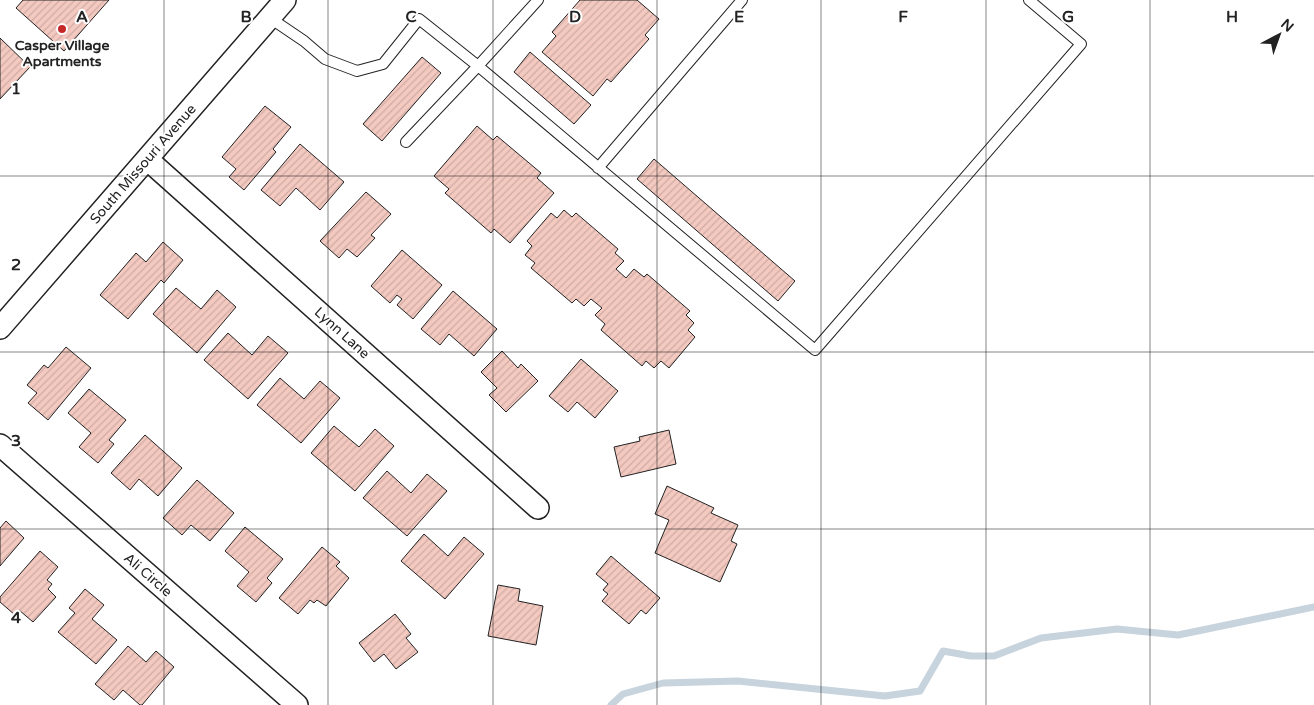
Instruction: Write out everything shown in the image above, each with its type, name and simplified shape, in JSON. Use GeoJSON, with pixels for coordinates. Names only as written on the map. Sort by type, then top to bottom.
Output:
{"type":"FeatureCollection","features":[{"type":"Feature","properties":{"kind":"street","name":"South Missouri Avenue"},"geometry":{"type":"LineString","coordinates":[[0,328],[285,0]]}},
{"type":"Feature","properties":{"kind":"street","name":"Lynn Lane"},"geometry":{"type":"LineString","coordinates":[[147,159],[538,508]]}},
{"type":"Feature","properties":{"kind":"street","name":"Ali Circle"},"geometry":{"type":"LineString","coordinates":[[0,445],[297,705]]}},
{"type":"Feature","properties":{"kind":"lane"},"geometry":{"type":"LineString","coordinates":[[406,142],[538,0]]}},
{"type":"Feature","properties":{"kind":"lane"},"geometry":{"type":"LineString","coordinates":[[598,168],[742,0]]}},
{"type":"Feature","properties":{"kind":"lane"},"geometry":{"type":"LineString","coordinates":[[270,18],[304,41],[325,59],[357,71],[383,64],[419,19],[478,66],[815,350],[1081,44],[1029,0]]}},
{"type":"Feature","properties":{"kind":"building","name":"Casper Village Apartments"},"geometry":{"type":"Polygon","coordinates":[[[23,0],[109,0],[64,51],[16,8],[23,0]]]}},
{"type":"Feature","properties":{"kind":"building"},"geometry":{"type":"Polygon","coordinates":[[[580,0],[637,0],[659,19],[645,35],[649,39],[611,82],[607,79],[593,96],[542,52],[556,36],[552,32],[580,0]]]}},
{"type":"Feature","properties":{"kind":"building","name":"Casper Village Apartments"},"geometry":{"type":"Polygon","coordinates":[[[0,38],[30,67],[0,99],[0,38]]]}},
{"type":"Feature","properties":{"kind":"building"},"geometry":{"type":"Polygon","coordinates":[[[530,52],[591,105],[574,124],[514,72],[530,52]]]}},
{"type":"Feature","properties":{"kind":"building"},"geometry":{"type":"Polygon","coordinates":[[[422,57],[441,73],[382,141],[363,124],[422,57]]]}},
{"type":"Feature","properties":{"kind":"building"},"geometry":{"type":"Polygon","coordinates":[[[265,106],[291,127],[273,149],[276,152],[244,190],[229,177],[236,169],[222,157],[265,106]]]}},
{"type":"Feature","properties":{"kind":"building"},"geometry":{"type":"Polygon","coordinates":[[[477,126],[493,140],[497,136],[541,173],[537,178],[554,193],[510,243],[494,229],[491,233],[445,193],[449,189],[434,176],[477,126]]]}},
{"type":"Feature","properties":{"kind":"building"},"geometry":{"type":"Polygon","coordinates":[[[300,144],[344,182],[320,210],[296,188],[280,206],[261,190],[300,144]]]}},
{"type":"Feature","properties":{"kind":"building"},"geometry":{"type":"Polygon","coordinates":[[[654,159],[795,281],[778,301],[637,179],[654,159]]]}},
{"type":"Feature","properties":{"kind":"building"},"geometry":{"type":"Polygon","coordinates":[[[366,192],[391,214],[371,235],[375,238],[357,257],[347,249],[339,258],[320,241],[366,192]]]}},
{"type":"Feature","properties":{"kind":"building"},"geometry":{"type":"Polygon","coordinates":[[[564,210],[572,217],[576,213],[618,249],[615,253],[624,261],[616,269],[626,278],[634,269],[644,277],[647,274],[690,311],[686,315],[694,323],[688,330],[695,337],[669,368],[661,361],[654,368],[646,361],[642,366],[601,330],[605,324],[595,315],[602,308],[591,299],[584,306],[576,299],[572,303],[531,268],[535,263],[525,255],[532,246],[527,241],[551,213],[557,218],[564,210]]]}},
{"type":"Feature","properties":{"kind":"building"},"geometry":{"type":"Polygon","coordinates":[[[163,242],[183,260],[164,283],[161,280],[128,319],[100,295],[136,253],[146,262],[163,242]]]}},
{"type":"Feature","properties":{"kind":"building"},"geometry":{"type":"Polygon","coordinates":[[[402,250],[442,285],[413,319],[397,305],[402,299],[397,295],[390,303],[371,286],[402,250]]]}},
{"type":"Feature","properties":{"kind":"building"},"geometry":{"type":"Polygon","coordinates":[[[176,288],[201,309],[217,290],[236,307],[197,353],[153,314],[176,288]]]}},
{"type":"Feature","properties":{"kind":"building"},"geometry":{"type":"Polygon","coordinates":[[[453,291],[497,329],[474,356],[449,334],[440,345],[421,329],[453,291]]]}},
{"type":"Feature","properties":{"kind":"building"},"geometry":{"type":"Polygon","coordinates":[[[228,333],[252,355],[268,336],[288,353],[248,399],[204,360],[228,333]]]}},
{"type":"Feature","properties":{"kind":"building"},"geometry":{"type":"Polygon","coordinates":[[[66,347],[91,368],[48,420],[28,403],[37,393],[27,385],[44,365],[48,368],[66,347]]]}},
{"type":"Feature","properties":{"kind":"building"},"geometry":{"type":"Polygon","coordinates":[[[502,351],[518,368],[521,364],[538,381],[506,412],[489,395],[497,388],[481,372],[502,351]]]}},
{"type":"Feature","properties":{"kind":"building"},"geometry":{"type":"Polygon","coordinates":[[[581,359],[618,391],[595,418],[577,402],[568,412],[549,396],[581,359]]]}},
{"type":"Feature","properties":{"kind":"building"},"geometry":{"type":"Polygon","coordinates":[[[280,378],[304,399],[320,381],[340,398],[301,443],[257,405],[280,378]]]}},
{"type":"Feature","properties":{"kind":"building"},"geometry":{"type":"Polygon","coordinates":[[[89,389],[126,420],[109,440],[114,444],[98,463],[79,447],[91,433],[68,413],[89,389]]]}},
{"type":"Feature","properties":{"kind":"building"},"geometry":{"type":"Polygon","coordinates":[[[334,426],[359,447],[375,429],[394,446],[355,491],[311,453],[334,426]]]}},
{"type":"Feature","properties":{"kind":"building"},"geometry":{"type":"Polygon","coordinates":[[[669,430],[676,464],[621,477],[614,447],[640,441],[639,437],[669,430]]]}},
{"type":"Feature","properties":{"kind":"building"},"geometry":{"type":"Polygon","coordinates":[[[145,435],[182,468],[158,496],[139,479],[130,490],[111,473],[145,435]]]}},
{"type":"Feature","properties":{"kind":"building"},"geometry":{"type":"Polygon","coordinates":[[[387,471],[411,493],[427,474],[447,491],[407,536],[363,498],[387,471]]]}},
{"type":"Feature","properties":{"kind":"building"},"geometry":{"type":"Polygon","coordinates":[[[197,480],[234,513],[210,541],[191,525],[182,535],[163,518],[197,480]]]}},
{"type":"Feature","properties":{"kind":"building"},"geometry":{"type":"Polygon","coordinates":[[[667,486],[714,508],[711,513],[738,525],[731,541],[737,544],[720,582],[655,553],[669,520],[655,514],[667,486]]]}},
{"type":"Feature","properties":{"kind":"building"},"geometry":{"type":"Polygon","coordinates":[[[6,521],[24,538],[0,566],[0,528],[6,521]]]}},
{"type":"Feature","properties":{"kind":"building"},"geometry":{"type":"Polygon","coordinates":[[[245,527],[283,559],[267,578],[272,583],[256,602],[237,586],[249,572],[225,551],[245,527]]]}},
{"type":"Feature","properties":{"kind":"building"},"geometry":{"type":"Polygon","coordinates":[[[424,534],[448,556],[464,537],[484,554],[445,599],[401,561],[424,534]]]}},
{"type":"Feature","properties":{"kind":"building"},"geometry":{"type":"Polygon","coordinates":[[[322,547],[340,562],[336,566],[349,578],[326,606],[317,600],[314,603],[310,600],[298,614],[279,598],[322,547]]]}},
{"type":"Feature","properties":{"kind":"building"},"geometry":{"type":"Polygon","coordinates":[[[40,551],[58,567],[47,580],[52,584],[48,589],[56,597],[33,622],[19,610],[15,615],[0,602],[0,597],[40,551]]]}},
{"type":"Feature","properties":{"kind":"building"},"geometry":{"type":"Polygon","coordinates":[[[611,556],[660,598],[646,614],[641,610],[629,624],[602,601],[608,594],[603,590],[608,584],[596,574],[611,556]]]}},
{"type":"Feature","properties":{"kind":"building"},"geometry":{"type":"Polygon","coordinates":[[[498,585],[520,589],[518,601],[543,606],[536,645],[488,636],[498,585]]]}},
{"type":"Feature","properties":{"kind":"building"},"geometry":{"type":"Polygon","coordinates":[[[85,589],[104,605],[92,619],[117,640],[96,664],[58,632],[75,613],[69,608],[85,589]]]}},
{"type":"Feature","properties":{"kind":"building"},"geometry":{"type":"Polygon","coordinates":[[[395,614],[411,634],[406,638],[418,652],[396,669],[384,654],[374,662],[359,643],[395,614]]]}},
{"type":"Feature","properties":{"kind":"building"},"geometry":{"type":"Polygon","coordinates":[[[128,646],[146,662],[156,651],[174,667],[142,705],[123,690],[114,700],[95,684],[128,646]]]}},
{"type":"Feature","properties":{"kind":"waterway"},"geometry":{"type":"LineString","coordinates":[[611,705],[623,694],[663,683],[738,681],[885,696],[920,691],[943,651],[971,656],[994,656],[1041,638],[1117,629],[1178,635],[1314,607]]}},
{"type":"Feature","properties":{"kind":"place","name":"Casper Village Apartments"},"geometry":{"type":"Point","coordinates":[62,29]}}]}
